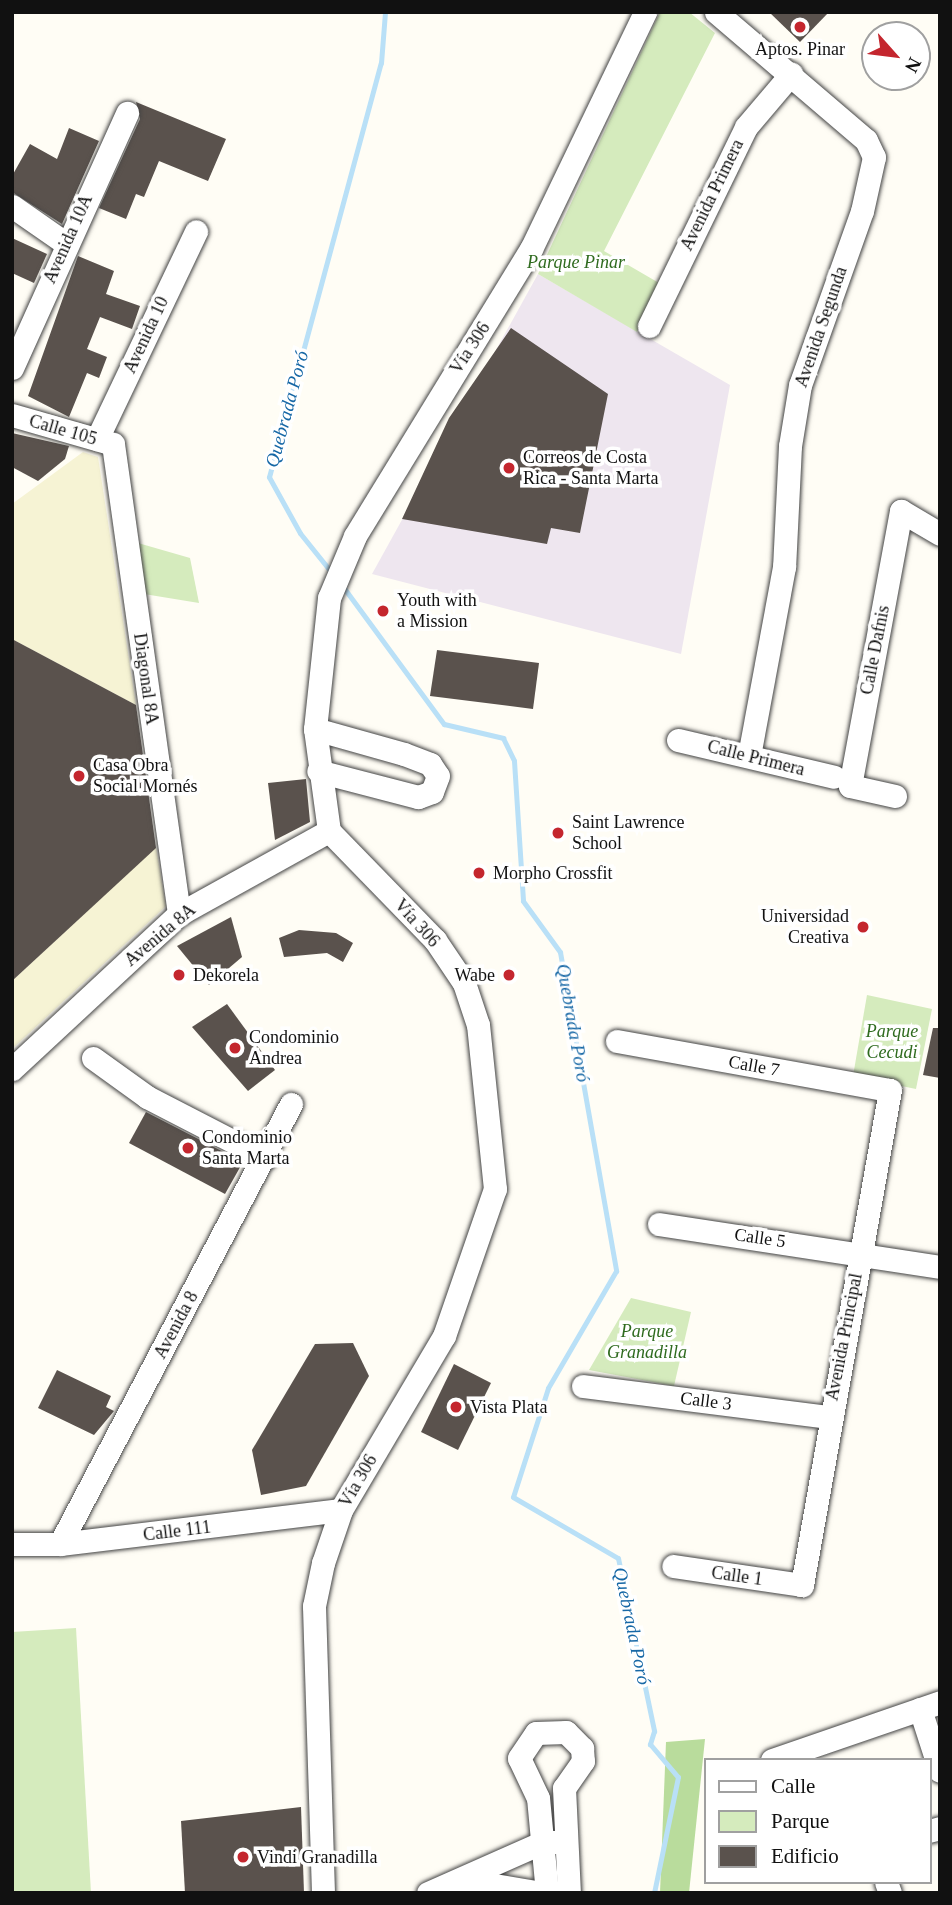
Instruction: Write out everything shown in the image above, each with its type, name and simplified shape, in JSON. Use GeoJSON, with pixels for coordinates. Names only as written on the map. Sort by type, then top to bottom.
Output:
{"type":"FeatureCollection","features":[{"type":"Feature","properties":{"kind":"street","name":"Vía 306"},"geometry":{"type":"LineString","coordinates":[[323,1893],[314,1606],[341,1510],[444,1336],[495,1189],[478,1025],[464,983],[435,940],[330,831],[318,771],[315,729],[329,598],[341,564],[531,249],[645,12]]}},
{"type":"Feature","properties":{"kind":"street","name":"Avenida Segunda"},"geometry":{"type":"LineString","coordinates":[[716,12],[866,140],[873,175],[800,385],[790,446],[785,567],[749,756]]}},
{"type":"Feature","properties":{"kind":"street","name":"Avenida Primera"},"geometry":{"type":"LineString","coordinates":[[649,326],[746,127],[791,74]]}},
{"type":"Feature","properties":{"kind":"street","name":"Avenida 10A"},"geometry":{"type":"LineString","coordinates":[[12,368],[65,243],[127,113]]}},
{"type":"Feature","properties":{"kind":"street"},"geometry":{"type":"LineString","coordinates":[[12,205],[65,243]]}},
{"type":"Feature","properties":{"kind":"street","name":"Avenida 10"},"geometry":{"type":"LineString","coordinates":[[105,442],[196,231]]}},
{"type":"Feature","properties":{"kind":"street","name":"Calle 105"},"geometry":{"type":"LineString","coordinates":[[12,415],[105,442]]}},
{"type":"Feature","properties":{"kind":"street","name":"Diagonal 8A"},"geometry":{"type":"LineString","coordinates":[[105,442],[179,914]]}},
{"type":"Feature","properties":{"kind":"street","name":"Calle Dafnis"},"geometry":{"type":"LineString","coordinates":[[895,796],[850,786],[901,512],[940,534]]}},
{"type":"Feature","properties":{"kind":"street"},"geometry":{"type":"LineString","coordinates":[[315,729],[417,759],[438,776],[432,792],[418,797],[318,771]]}},
{"type":"Feature","properties":{"kind":"street","name":"Calle Primera"},"geometry":{"type":"LineString","coordinates":[[678,740],[834,777]]}},
{"type":"Feature","properties":{"kind":"street","name":"Avenida 8A"},"geometry":{"type":"LineString","coordinates":[[12,1069],[179,914],[330,831]]}},
{"type":"Feature","properties":{"kind":"street","name":"Calle 7"},"geometry":{"type":"LineString","coordinates":[[617,1041],[890,1090]]}},
{"type":"Feature","properties":{"kind":"street"},"geometry":{"type":"LineString","coordinates":[[93,1058],[147,1097],[265,1158]]}},
{"type":"Feature","properties":{"kind":"street","name":"Avenida Principal"},"geometry":{"type":"LineString","coordinates":[[802,1585],[828,1417],[890,1090]]}},
{"type":"Feature","properties":{"kind":"street","name":"Avenida 8"},"geometry":{"type":"LineString","coordinates":[[61,1544],[265,1158],[290,1104]]}},
{"type":"Feature","properties":{"kind":"street","name":"Calle 5"},"geometry":{"type":"LineString","coordinates":[[659,1224],[861,1252],[940,1267]]}},
{"type":"Feature","properties":{"kind":"street","name":"Calle 3"},"geometry":{"type":"LineString","coordinates":[[583,1385],[828,1417]]}},
{"type":"Feature","properties":{"kind":"street","name":"Calle 111"},"geometry":{"type":"LineString","coordinates":[[12,1544],[61,1544],[341,1510]]}},
{"type":"Feature","properties":{"kind":"street","name":"Calle 1"},"geometry":{"type":"LineString","coordinates":[[673,1566],[802,1585]]}},
{"type":"Feature","properties":{"kind":"street"},"geometry":{"type":"LineString","coordinates":[[778,1758],[930,1705],[940,1771]]}},
{"type":"Feature","properties":{"kind":"street"},"geometry":{"type":"LineString","coordinates":[[428,1893],[554,1842],[556,1893],[465,1880]]}},
{"type":"Feature","properties":{"kind":"shaded area"},"geometry":{"type":"Polygon","coordinates":[[[538,274],[730,385],[681,654],[372,574],[538,274]]]}},
{"type":"Feature","properties":{"kind":"shaded area"},"geometry":{"type":"Polygon","coordinates":[[[83,452],[98,457],[136,705],[12,639],[12,504],[83,452]]]}},
{"type":"Feature","properties":{"kind":"shaded area"},"geometry":{"type":"Polygon","coordinates":[[[156,847],[166,906],[12,1049],[12,981],[156,847]]]}},
{"type":"Feature","properties":{"kind":"green space","name":"Parque Pinar"},"geometry":{"type":"Polygon","coordinates":[[[660,12],[689,12],[715,33],[604,251],[659,283],[637,332],[538,274],[660,12]]]}},
{"type":"Feature","properties":{"kind":"green space"},"geometry":{"type":"Polygon","coordinates":[[[138,543],[190,558],[199,603],[144,594],[138,543]]]}},
{"type":"Feature","properties":{"kind":"green space","name":"Parque Cecudi"},"geometry":{"type":"Polygon","coordinates":[[[867,995],[932,1009],[916,1089],[853,1076],[867,995]]]}},
{"type":"Feature","properties":{"kind":"green space","name":"Parque Granadilla"},"geometry":{"type":"Polygon","coordinates":[[[631,1298],[691,1312],[674,1386],[589,1370],[631,1298]]]}},
{"type":"Feature","properties":{"kind":"green space"},"geometry":{"type":"Polygon","coordinates":[[[76,1628],[91,1893],[12,1893],[12,1632],[76,1628]]]}},
{"type":"Feature","properties":{"kind":"green space"},"geometry":{"type":"Polygon","coordinates":[[[705,1739],[689,1893],[660,1893],[666,1742],[705,1739]]]}},
{"type":"Feature","properties":{"kind":"building","name":"Aptos. Pinar"},"geometry":{"type":"Polygon","coordinates":[[[769,12],[829,12],[800,42],[769,12]]]}},
{"type":"Feature","properties":{"kind":"building"},"geometry":{"type":"Polygon","coordinates":[[[136,102],[226,139],[208,181],[159,161],[144,197],[136,194],[126,219],[99,208],[140,119],[136,102]]]}},
{"type":"Feature","properties":{"kind":"building"},"geometry":{"type":"Polygon","coordinates":[[[69,128],[99,141],[62,224],[12,192],[12,176],[30,144],[57,159],[69,128]]]}},
{"type":"Feature","properties":{"kind":"building"},"geometry":{"type":"Polygon","coordinates":[[[12,238],[47,254],[34,283],[12,273],[12,238]]]}},
{"type":"Feature","properties":{"kind":"building"},"geometry":{"type":"Polygon","coordinates":[[[78,256],[114,271],[106,294],[140,306],[132,329],[100,317],[87,349],[107,357],[99,378],[87,373],[69,417],[28,396],[78,256]]]}},
{"type":"Feature","properties":{"kind":"building","name":"Correos de Costa Rica - Santa Marta"},"geometry":{"type":"Polygon","coordinates":[[[511,328],[608,394],[580,533],[551,528],[547,544],[402,519],[449,418],[511,328]]]}},
{"type":"Feature","properties":{"kind":"building"},"geometry":{"type":"Polygon","coordinates":[[[12,433],[69,446],[65,459],[38,481],[12,467],[12,433]]]}},
{"type":"Feature","properties":{"kind":"building","name":"Casa Obra Social Mornés"},"geometry":{"type":"Polygon","coordinates":[[[12,639],[136,705],[156,848],[12,981],[12,639]]]}},
{"type":"Feature","properties":{"kind":"building"},"geometry":{"type":"Polygon","coordinates":[[[437,650],[539,663],[533,709],[430,696],[437,650]]]}},
{"type":"Feature","properties":{"kind":"building"},"geometry":{"type":"Polygon","coordinates":[[[306,779],[310,822],[275,840],[268,783],[306,779]]]}},
{"type":"Feature","properties":{"kind":"building"},"geometry":{"type":"Polygon","coordinates":[[[231,917],[242,957],[209,985],[177,946],[231,917]]]}},
{"type":"Feature","properties":{"kind":"building"},"geometry":{"type":"Polygon","coordinates":[[[299,930],[336,933],[353,943],[343,962],[327,953],[284,957],[279,938],[299,930]]]}},
{"type":"Feature","properties":{"kind":"building","name":"Condominio Andrea"},"geometry":{"type":"Polygon","coordinates":[[[227,1004],[275,1070],[248,1091],[192,1027],[227,1004]]]}},
{"type":"Feature","properties":{"kind":"building"},"geometry":{"type":"Polygon","coordinates":[[[933,1028],[940,1028],[940,1078],[923,1075],[933,1028]]]}},
{"type":"Feature","properties":{"kind":"building","name":"Condominio Santa Marta"},"geometry":{"type":"Polygon","coordinates":[[[146,1112],[243,1162],[225,1194],[129,1143],[146,1112]]]}},
{"type":"Feature","properties":{"kind":"building"},"geometry":{"type":"Polygon","coordinates":[[[353,1343],[369,1376],[306,1486],[261,1495],[252,1450],[315,1344],[353,1343]]]}},
{"type":"Feature","properties":{"kind":"building","name":"Vista Plata"},"geometry":{"type":"Polygon","coordinates":[[[454,1364],[491,1383],[458,1450],[421,1432],[454,1364]]]}},
{"type":"Feature","properties":{"kind":"building"},"geometry":{"type":"Polygon","coordinates":[[[57,1370],[111,1396],[106,1407],[114,1411],[94,1435],[38,1408],[57,1370]]]}},
{"type":"Feature","properties":{"kind":"building","name":"Vindi Granadilla"},"geometry":{"type":"Polygon","coordinates":[[[301,1807],[304,1893],[185,1893],[181,1821],[301,1807]]]}},
{"type":"Feature","properties":{"kind":"waterway","name":"Quebrada Poró"},"geometry":{"type":"LineString","coordinates":[[332,573],[300,533],[269,477],[381,63],[385,12]]}},
{"type":"Feature","properties":{"kind":"waterway","name":"Quebrada Poró"},"geometry":{"type":"LineString","coordinates":[[341,584],[444,724],[503,738],[514,761],[523,901],[560,952],[616,1271],[548,1388],[513,1497],[618,1558],[654,1731],[650,1744],[678,1777],[654,1893]]}},
{"type":"Feature","properties":{"kind":"place","name":"Aptos. Pinar"},"geometry":{"type":"Point","coordinates":[800,27]}},
{"type":"Feature","properties":{"kind":"place","name":"Correos de Costa Rica - Santa Marta"},"geometry":{"type":"Point","coordinates":[509,468]}},
{"type":"Feature","properties":{"kind":"place","name":"Youth with a Mission"},"geometry":{"type":"Point","coordinates":[383,611]}},
{"type":"Feature","properties":{"kind":"place","name":"Casa Obra Social Mornés"},"geometry":{"type":"Point","coordinates":[79,776]}},
{"type":"Feature","properties":{"kind":"place","name":"Saint Lawrence School"},"geometry":{"type":"Point","coordinates":[558,833]}},
{"type":"Feature","properties":{"kind":"place","name":"Morpho Crossfit"},"geometry":{"type":"Point","coordinates":[479,873]}},
{"type":"Feature","properties":{"kind":"place","name":"Universidad Creativa"},"geometry":{"type":"Point","coordinates":[863,927]}},
{"type":"Feature","properties":{"kind":"place","name":"Dekorela"},"geometry":{"type":"Point","coordinates":[179,975]}},
{"type":"Feature","properties":{"kind":"place","name":"Wabe"},"geometry":{"type":"Point","coordinates":[509,975]}},
{"type":"Feature","properties":{"kind":"place","name":"Condominio Andrea"},"geometry":{"type":"Point","coordinates":[235,1048]}},
{"type":"Feature","properties":{"kind":"place","name":"Condominio Santa Marta"},"geometry":{"type":"Point","coordinates":[188,1148]}},
{"type":"Feature","properties":{"kind":"place","name":"Vista Plata"},"geometry":{"type":"Point","coordinates":[456,1407]}},
{"type":"Feature","properties":{"kind":"place","name":"Vindi Granadilla"},"geometry":{"type":"Point","coordinates":[243,1857]}}]}
